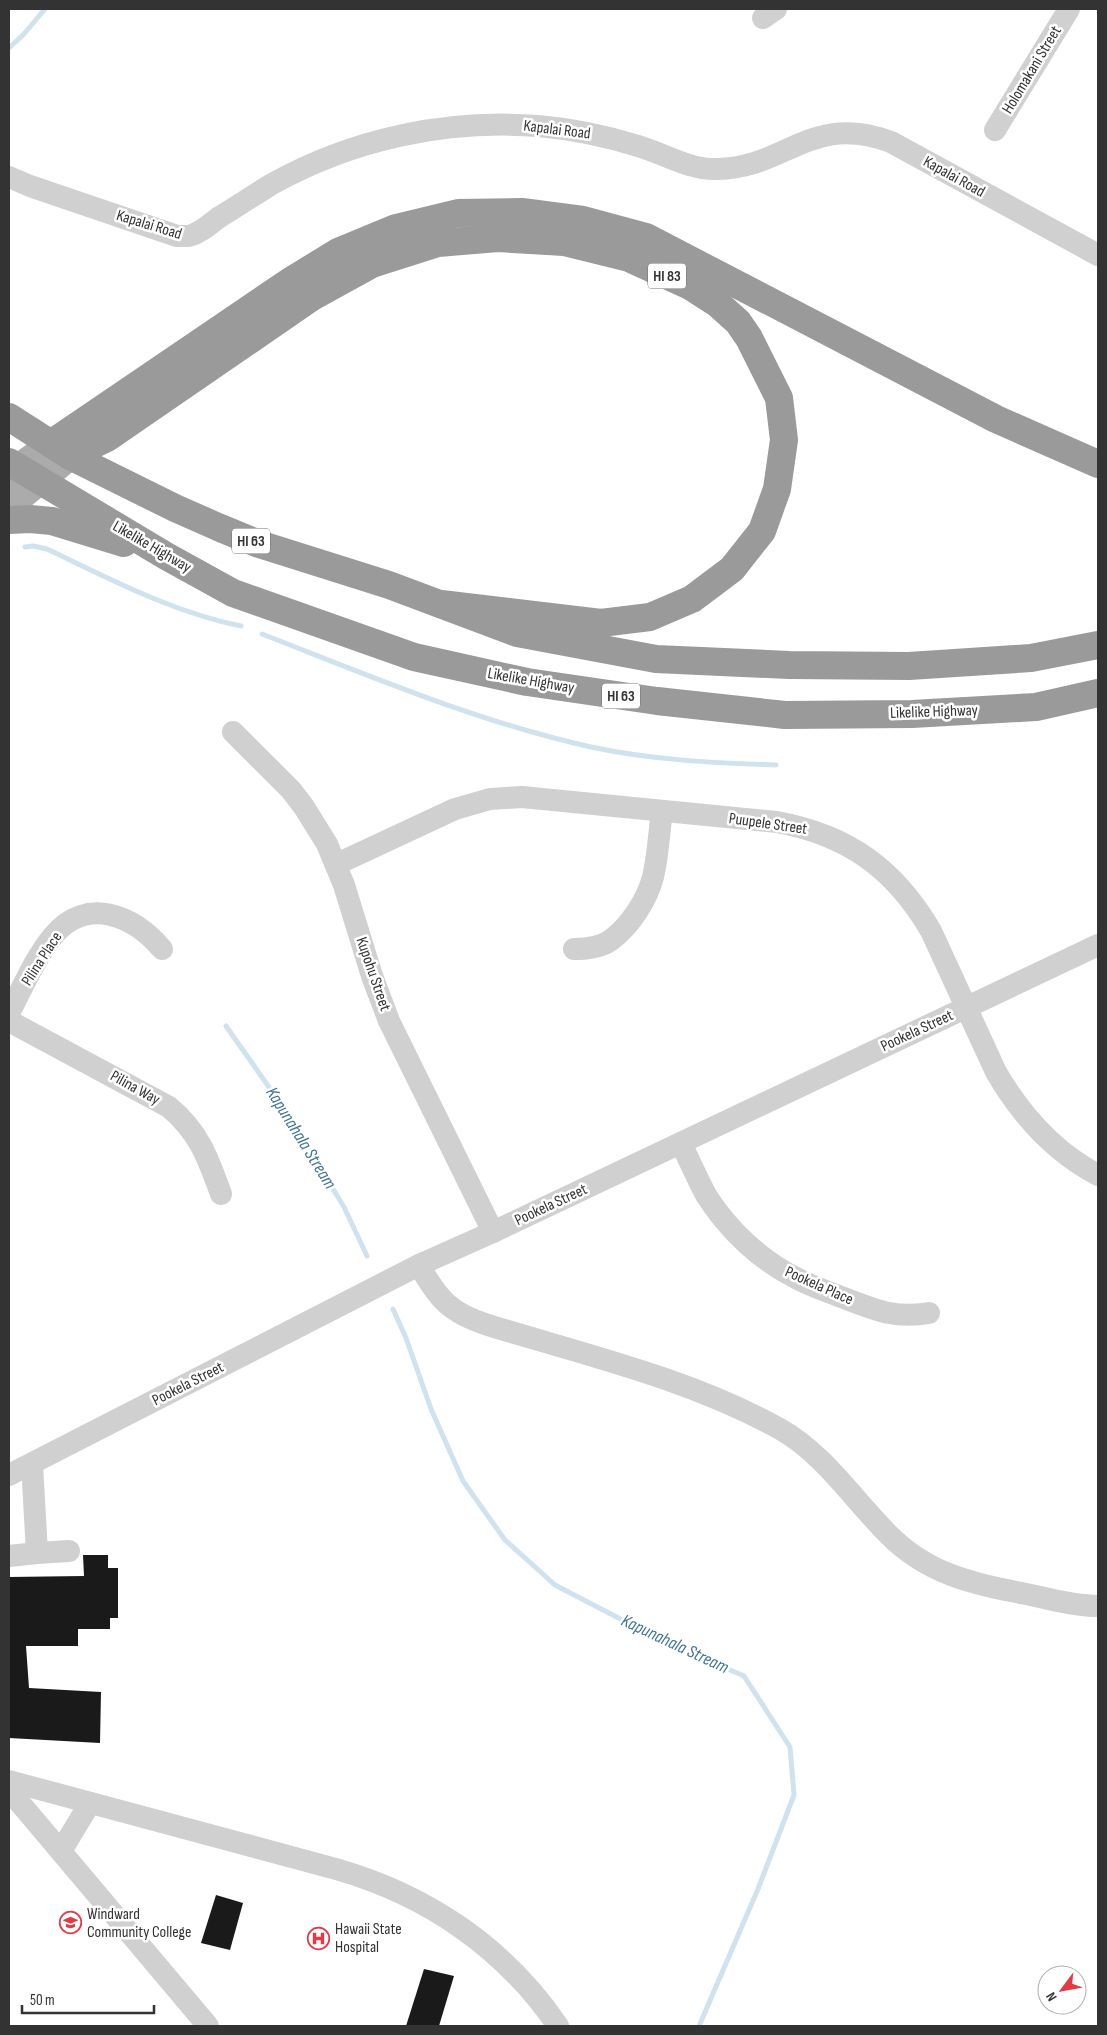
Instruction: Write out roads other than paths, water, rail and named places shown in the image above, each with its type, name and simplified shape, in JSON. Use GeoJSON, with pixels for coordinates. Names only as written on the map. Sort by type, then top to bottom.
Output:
{"type":"FeatureCollection","features":[{"type":"Feature","properties":{"kind":"highway"},"geometry":{"type":"LineString","coordinates":[[61,450],[289,282],[338,252],[396,228],[458,213],[522,212],[584,220],[646,237],[996,419],[1098,464]]}},
{"type":"Feature","properties":{"kind":"highway","name":"HI 83"},"geometry":{"type":"LineString","coordinates":[[61,450],[107,438],[312,298],[372,264],[438,243],[498,238],[564,242],[629,258],[690,286],[718,304],[738,322],[749,338],[779,398],[784,440],[777,489],[762,532],[732,569],[692,600],[650,617],[600,623],[441,604]]}},
{"type":"Feature","properties":{"kind":"highway","name":"HI 63"},"geometry":{"type":"LineString","coordinates":[[9,417],[61,450],[175,508],[243,538],[441,604],[517,633],[656,659],[789,665],[909,666],[1032,658],[1098,645]]}},
{"type":"Feature","properties":{"kind":"highway","name":"Likelike Highway"},"geometry":{"type":"LineString","coordinates":[[19,472],[233,593],[414,657],[527,682],[657,701],[785,715],[912,714],[1036,707],[1098,693]]}},
{"type":"Feature","properties":{"kind":"highway"},"geometry":{"type":"LineString","coordinates":[[9,520],[52,521],[166,556]]}},
{"type":"Feature","properties":{"kind":"main road","name":"HI 83"},"geometry":{"type":"LineString","coordinates":[[9,506],[19,472],[61,450]]}},
{"type":"Feature","properties":{"kind":"street","name":"Holomakani Street"},"geometry":{"type":"LineString","coordinates":[[995,130],[1069,9]]}},
{"type":"Feature","properties":{"kind":"street","name":"Kapalai Road"},"geometry":{"type":"LineString","coordinates":[[9,177],[30,186],[177,236],[189,236],[257,193],[302,168],[367,144],[434,129],[503,125],[572,130],[639,146],[691,166],[715,169],[742,166],[823,135],[850,132],[891,142],[1098,255]]}},
{"type":"Feature","properties":{"kind":"street","name":"Kupohu Street"},"geometry":{"type":"LineString","coordinates":[[233,732],[291,790],[317,825],[337,864],[372,976],[390,1021],[493,1232]]}},
{"type":"Feature","properties":{"kind":"street","name":"Puupele Street"},"geometry":{"type":"LineString","coordinates":[[337,864],[455,809],[490,799],[522,797],[796,826],[833,838],[870,859],[899,886],[919,911],[931,932],[996,1072],[1020,1109],[1052,1142],[1071,1158],[1098,1175]]}},
{"type":"Feature","properties":{"kind":"street"},"geometry":{"type":"LineString","coordinates":[[574,949],[593,948],[610,941],[637,912],[653,876],[662,811]]}},
{"type":"Feature","properties":{"kind":"street","name":"Pilina Place"},"geometry":{"type":"LineString","coordinates":[[9,1013],[53,936],[72,920],[93,914],[116,915],[136,924],[162,949]]}},
{"type":"Feature","properties":{"kind":"street","name":"Pookela Street"},"geometry":{"type":"LineString","coordinates":[[9,1475],[420,1265],[1098,945]]}},
{"type":"Feature","properties":{"kind":"street","name":"Pilina Way"},"geometry":{"type":"LineString","coordinates":[[9,1021],[169,1107],[189,1125],[198,1138],[221,1194]]}},
{"type":"Feature","properties":{"kind":"street","name":"Pookela Place"},"geometry":{"type":"LineString","coordinates":[[681,1143],[706,1194],[717,1210],[743,1240],[776,1267],[817,1288],[884,1313],[910,1315],[929,1313]]}},
{"type":"Feature","properties":{"kind":"street"},"geometry":{"type":"LineString","coordinates":[[420,1265],[433,1290],[444,1301],[466,1316],[488,1325],[662,1378],[712,1397],[782,1430],[812,1452],[896,1541],[918,1560],[936,1570],[973,1584],[1072,1604],[1098,1606]]}},
{"type":"Feature","properties":{"kind":"street"},"geometry":{"type":"LineString","coordinates":[[32,1464],[37,1553]]}},
{"type":"Feature","properties":{"kind":"street"},"geometry":{"type":"LineString","coordinates":[[9,1556],[69,1552]]}},
{"type":"Feature","properties":{"kind":"street"},"geometry":{"type":"LineString","coordinates":[[9,1781],[362,1876],[404,1893],[436,1910],[483,1944],[528,1987],[558,2026]]}},
{"type":"Feature","properties":{"kind":"street"},"geometry":{"type":"LineString","coordinates":[[9,1790],[207,2026]]}},
{"type":"Feature","properties":{"kind":"street"},"geometry":{"type":"LineString","coordinates":[[61,1851],[90,1803]]}},
{"type":"Feature","properties":{"kind":"waterway"},"geometry":{"type":"LineString","coordinates":[[9,48],[45,9]]}},
{"type":"Feature","properties":{"kind":"waterway"},"geometry":{"type":"LineString","coordinates":[[25,547],[33,546],[47,549],[142,594],[190,612],[241,626]]}},
{"type":"Feature","properties":{"kind":"waterway"},"geometry":{"type":"LineString","coordinates":[[262,634],[425,697],[549,737],[591,747],[660,758],[776,765]]}},
{"type":"Feature","properties":{"kind":"waterway","name":"Kapunahala Stream"},"geometry":{"type":"LineString","coordinates":[[226,1026],[283,1107],[344,1207],[367,1256]]}},
{"type":"Feature","properties":{"kind":"waterway","name":"Kapunahala Stream"},"geometry":{"type":"LineString","coordinates":[[393,1309],[406,1338],[431,1409],[463,1481],[505,1540],[555,1585],[657,1638],[744,1676],[790,1747],[794,1795],[758,1889],[699,2026]]}},
{"type":"Feature","properties":{"kind":"place","name":"Windward Community College"},"geometry":{"type":"Point","coordinates":[71,1923]}},
{"type":"Feature","properties":{"kind":"place","name":"Hawaii State Hospital"},"geometry":{"type":"Point","coordinates":[319,1938]}}]}
